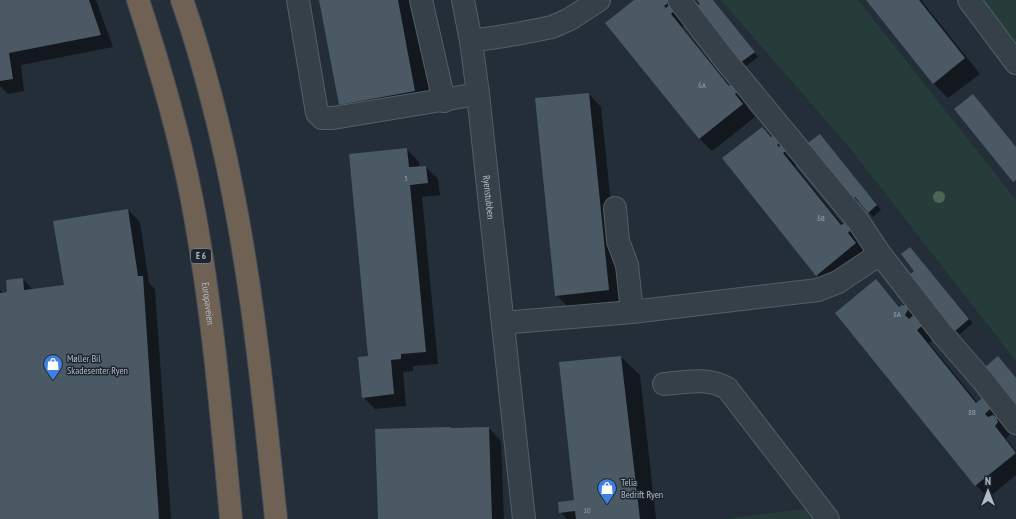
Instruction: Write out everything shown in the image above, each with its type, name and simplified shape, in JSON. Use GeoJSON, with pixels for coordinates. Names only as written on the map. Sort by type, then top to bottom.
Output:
{"type":"FeatureCollection","features":[{"type":"Feature","properties":{"kind":"highway","name":"Europaveien"},"geometry":{"type":"LineString","coordinates":[[138,0],[164,80],[191,196],[204,273],[220,395],[231,519]]}},
{"type":"Feature","properties":{"kind":"highway"},"geometry":{"type":"LineString","coordinates":[[182,0],[203,66],[219,128],[247,268],[264,398],[276,519]]}},
{"type":"Feature","properties":{"kind":"street"},"geometry":{"type":"LineString","coordinates":[[298,0],[317,113],[322,118],[333,118],[444,101],[478,94]]}},
{"type":"Feature","properties":{"kind":"street"},"geometry":{"type":"LineString","coordinates":[[421,0],[444,101]]}},
{"type":"Feature","properties":{"kind":"street","name":"Ryenstubben"},"geometry":{"type":"LineString","coordinates":[[463,0],[471,41],[478,94],[524,519]]}},
{"type":"Feature","properties":{"kind":"street"},"geometry":{"type":"LineString","coordinates":[[471,41],[552,27],[570,19],[599,0]]}},
{"type":"Feature","properties":{"kind":"street"},"geometry":{"type":"LineString","coordinates":[[679,0],[726,60],[858,221],[880,254],[944,336],[984,382],[1016,423]]}},
{"type":"Feature","properties":{"kind":"street"},"geometry":{"type":"LineString","coordinates":[[969,0],[1016,63]]}},
{"type":"Feature","properties":{"kind":"street"},"geometry":{"type":"LineString","coordinates":[[615,208],[618,241],[627,265],[632,312]]}},
{"type":"Feature","properties":{"kind":"street"},"geometry":{"type":"LineString","coordinates":[[503,323],[632,312],[818,290],[838,282],[880,254]]}},
{"type":"Feature","properties":{"kind":"street"},"geometry":{"type":"LineString","coordinates":[[664,384],[703,381],[718,384],[727,388],[828,519]]}},
{"type":"Feature","properties":{"kind":"green space"},"geometry":{"type":"Polygon","coordinates":[[[721,0],[858,0],[1016,200],[1016,361],[849,147],[721,0]]]}},
{"type":"Feature","properties":{"kind":"green space"},"geometry":{"type":"Polygon","coordinates":[[[985,0],[1016,0],[1016,47],[980,5],[985,0]]]}},
{"type":"Feature","properties":{"kind":"green space"},"geometry":{"type":"Polygon","coordinates":[[[806,509],[814,519],[724,519],[806,509]]]}},
{"type":"Feature","properties":{"kind":"building"},"geometry":{"type":"Polygon","coordinates":[[[0,0],[89,0],[101,35],[9,53],[13,79],[0,81],[0,0]]]}},
{"type":"Feature","properties":{"kind":"building"},"geometry":{"type":"Polygon","coordinates":[[[319,0],[398,0],[415,91],[339,105],[319,0]]]}},
{"type":"Feature","properties":{"kind":"building"},"geometry":{"type":"Polygon","coordinates":[[[634,0],[668,0],[667,4],[664,6],[666,8],[670,4],[675,10],[671,14],[729,86],[731,84],[738,91],[735,94],[743,104],[699,139],[605,23],[634,0]]]}},
{"type":"Feature","properties":{"kind":"building"},"geometry":{"type":"Polygon","coordinates":[[[697,0],[713,0],[755,52],[740,63],[695,8],[700,4],[697,0]]]}},
{"type":"Feature","properties":{"kind":"building"},"geometry":{"type":"Polygon","coordinates":[[[866,0],[919,0],[965,58],[933,84],[866,0]]]}},
{"type":"Feature","properties":{"kind":"building"},"geometry":{"type":"Polygon","coordinates":[[[589,93],[609,290],[555,296],[535,98],[589,93]]]}},
{"type":"Feature","properties":{"kind":"building"},"geometry":{"type":"Polygon","coordinates":[[[973,94],[1016,147],[1016,180],[1013,182],[954,109],[973,94]]]}},
{"type":"Feature","properties":{"kind":"building"},"geometry":{"type":"Polygon","coordinates":[[[762,127],[771,137],[774,135],[779,143],[777,145],[779,147],[782,144],[787,150],[783,153],[841,225],[845,223],[851,229],[848,233],[856,243],[816,276],[722,158],[762,127]]]}},
{"type":"Feature","properties":{"kind":"building"},"geometry":{"type":"Polygon","coordinates":[[[820,134],[877,205],[868,213],[855,197],[850,201],[805,145],[820,134]]]}},
{"type":"Feature","properties":{"kind":"building"},"geometry":{"type":"Polygon","coordinates":[[[407,148],[409,167],[426,166],[428,183],[410,185],[426,352],[401,354],[401,359],[391,360],[394,394],[362,398],[358,357],[368,356],[349,154],[407,148]]]}},
{"type":"Feature","properties":{"kind":"building"},"geometry":{"type":"Polygon","coordinates":[[[128,209],[138,276],[143,276],[159,519],[0,519],[0,293],[7,292],[6,280],[23,278],[24,290],[64,285],[53,221],[128,209]]]}},
{"type":"Feature","properties":{"kind":"building"},"geometry":{"type":"Polygon","coordinates":[[[910,247],[969,319],[955,331],[909,275],[914,271],[901,254],[910,247]]]}},
{"type":"Feature","properties":{"kind":"building"},"geometry":{"type":"Polygon","coordinates":[[[876,279],[899,307],[902,305],[907,306],[908,310],[905,315],[909,319],[917,312],[926,323],[917,330],[976,403],[985,396],[993,406],[985,414],[988,417],[993,415],[996,417],[998,422],[995,426],[1016,453],[975,486],[835,313],[876,279]]]}},
{"type":"Feature","properties":{"kind":"building"},"geometry":{"type":"Polygon","coordinates":[[[621,356],[640,519],[576,519],[575,511],[559,513],[558,502],[574,500],[559,362],[621,356]]]}},
{"type":"Feature","properties":{"kind":"building"},"geometry":{"type":"Polygon","coordinates":[[[998,356],[1016,378],[1016,407],[984,368],[998,356]]]}},
{"type":"Feature","properties":{"kind":"building"},"geometry":{"type":"Polygon","coordinates":[[[489,427],[492,519],[378,519],[375,429],[489,427]]]}},
{"type":"Feature","properties":{"kind":"place","name":"Møller Bil Skadesenter Ryen"},"geometry":{"type":"Point","coordinates":[53,381]}},
{"type":"Feature","properties":{"kind":"place","name":"Telia Bedrift Ryen"},"geometry":{"type":"Point","coordinates":[607,505]}}]}
